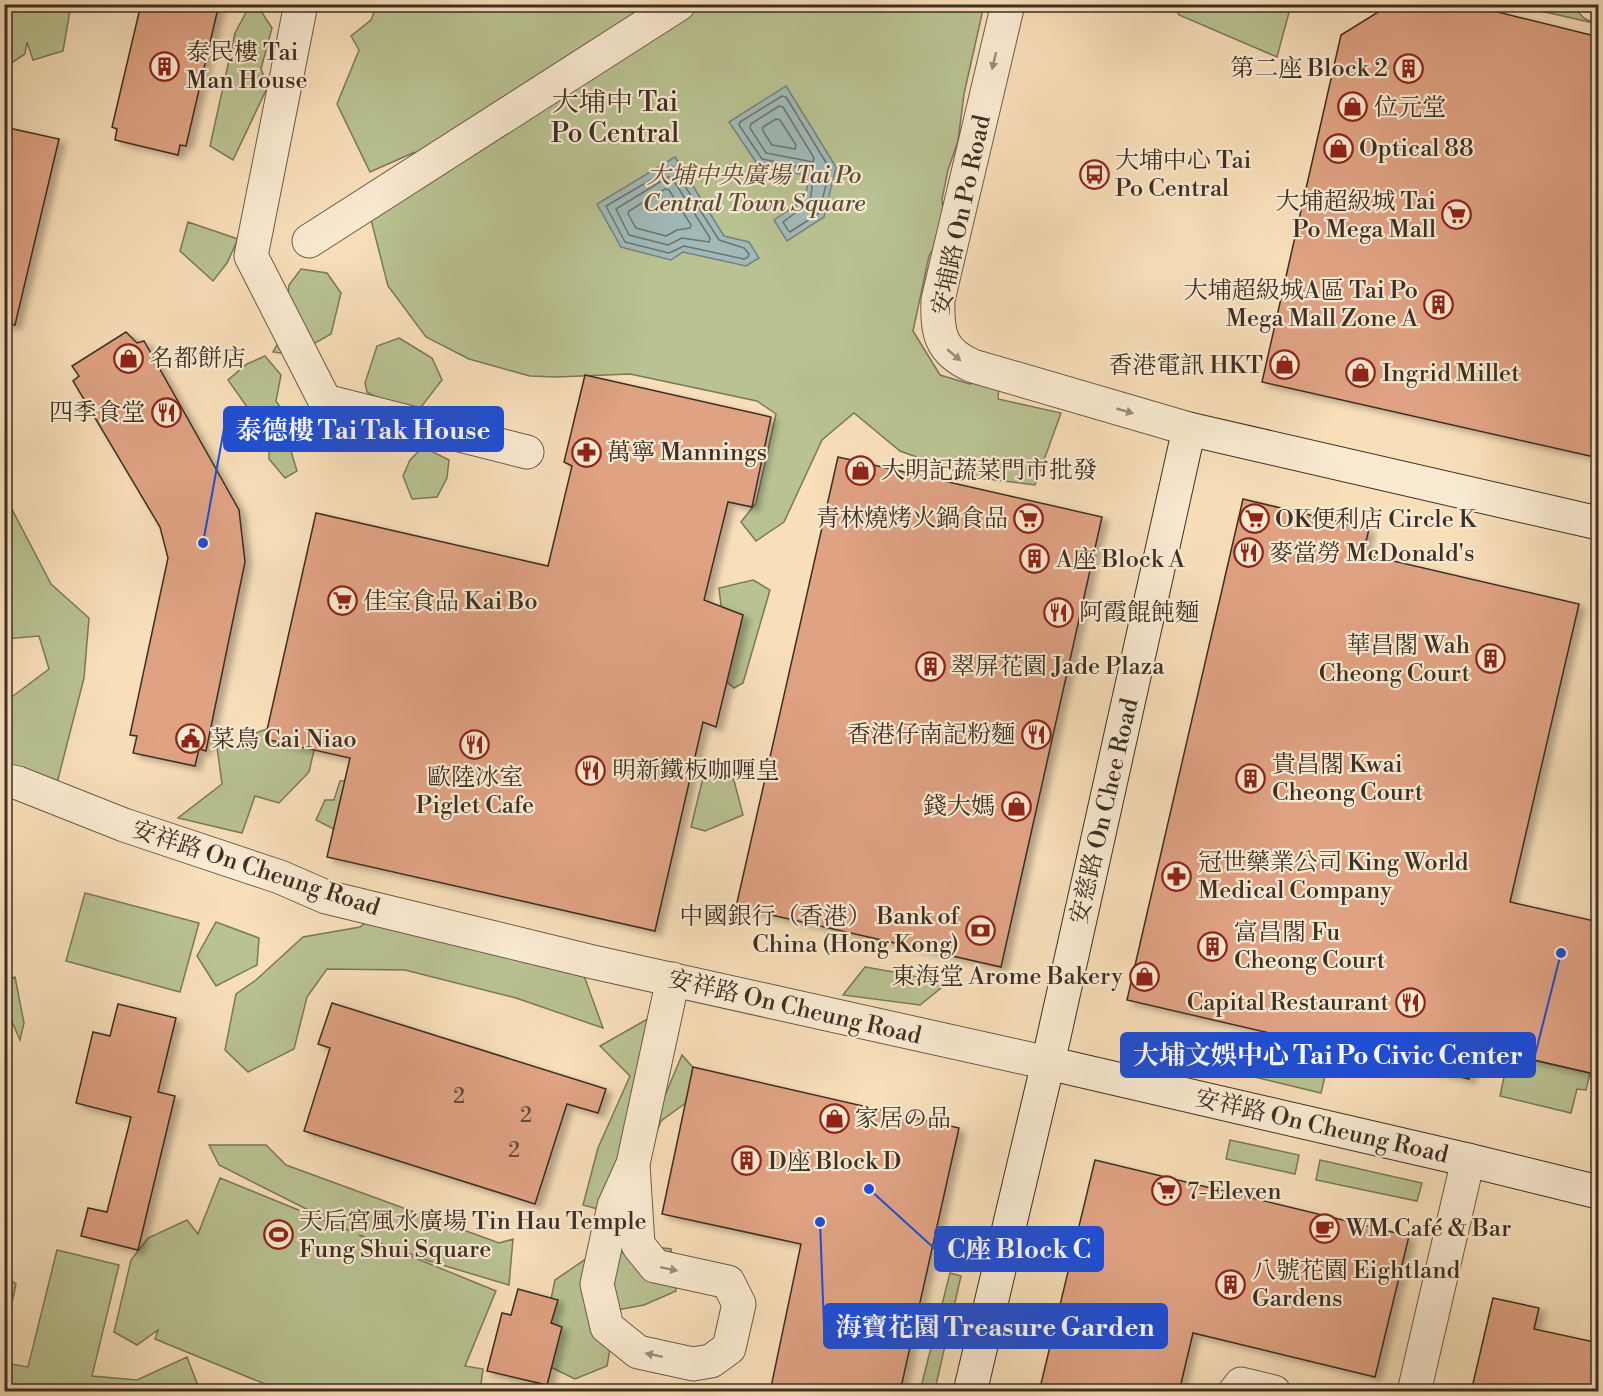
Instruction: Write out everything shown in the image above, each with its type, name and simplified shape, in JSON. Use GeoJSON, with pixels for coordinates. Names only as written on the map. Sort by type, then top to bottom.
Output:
{"type":"FeatureCollection","features":[{"type":"Feature","properties":{"kind":"street"},"geometry":{"type":"LineString","coordinates":[[301,4],[251,256],[325,401],[527,452]]}},
{"type":"Feature","properties":{"kind":"street"},"geometry":{"type":"LineString","coordinates":[[309,241],[679,4]]}},
{"type":"Feature","properties":{"kind":"street","name":"安埔路 On Po Road"},"geometry":{"type":"LineString","coordinates":[[1008,4],[938,300],[938,327],[942,339],[954,356],[973,366],[1189,429]]}},
{"type":"Feature","properties":{"kind":"street"},"geometry":{"type":"LineString","coordinates":[[1189,429],[1599,523]]}},
{"type":"Feature","properties":{"kind":"street","name":"安慈路 On Chee Road"},"geometry":{"type":"LineString","coordinates":[[970,1392],[1048,1063],[1189,429]]}},
{"type":"Feature","properties":{"kind":"street","name":"安祥路 On Cheung Road"},"geometry":{"type":"LineString","coordinates":[[4,780],[18,783],[124,825],[280,877],[326,897],[593,962],[1048,1063],[1599,1192]]}},
{"type":"Feature","properties":{"kind":"street"},"geometry":{"type":"LineString","coordinates":[[633,1164],[638,1245],[656,1266],[728,1282],[739,1304],[729,1348],[711,1361],[693,1364],[638,1352],[607,1327],[597,1284],[614,1206],[633,1164],[673,979]]}},
{"type":"Feature","properties":{"kind":"street"},"geometry":{"type":"LineString","coordinates":[[1414,1392],[1468,1160]]}},
{"type":"Feature","properties":{"kind":"street"},"geometry":{"type":"LineString","coordinates":[[1235,1392],[1241,1384],[1274,1392]]}},
{"type":"Feature","properties":{"kind":"green space"},"geometry":{"type":"Polygon","coordinates":[[[5,4],[71,5],[63,51],[33,60],[27,42],[25,54],[5,67],[5,4]]]}},
{"type":"Feature","properties":{"kind":"green space"},"geometry":{"type":"Polygon","coordinates":[[[250,5],[257,5],[272,28],[261,69],[268,86],[233,160],[210,146],[235,33],[250,5]]]}},
{"type":"Feature","properties":{"kind":"green space","name":"大埔中央廣場 Tai Po Central Town Square"},"geometry":{"type":"Polygon","coordinates":[[[377,5],[984,5],[964,94],[958,141],[948,170],[942,199],[945,230],[929,256],[913,331],[940,375],[970,384],[986,377],[999,385],[998,399],[1061,413],[1035,485],[972,477],[900,451],[854,413],[822,440],[784,522],[756,541],[741,522],[756,503],[776,414],[757,401],[630,374],[530,376],[469,359],[426,337],[388,286],[369,212],[415,152],[370,172],[337,104],[359,50],[351,36],[371,20],[377,5]]]}},
{"type":"Feature","properties":{"kind":"green space"},"geometry":{"type":"Polygon","coordinates":[[[1173,5],[1291,5],[1277,57],[1179,15],[1173,5]]]}},
{"type":"Feature","properties":{"kind":"green space"},"geometry":{"type":"Polygon","coordinates":[[[1514,5],[1598,5],[1598,24],[1514,5]]]}},
{"type":"Feature","properties":{"kind":"green space"},"geometry":{"type":"Polygon","coordinates":[[[188,222],[238,239],[227,263],[213,281],[180,251],[188,222]]]}},
{"type":"Feature","properties":{"kind":"green space"},"geometry":{"type":"Polygon","coordinates":[[[301,269],[327,273],[341,293],[331,334],[294,355],[273,352],[283,334],[289,285],[301,269]]]}},
{"type":"Feature","properties":{"kind":"green space"},"geometry":{"type":"Polygon","coordinates":[[[399,338],[432,358],[442,380],[418,411],[396,408],[367,392],[365,383],[377,346],[399,338]]]}},
{"type":"Feature","properties":{"kind":"green space"},"geometry":{"type":"Polygon","coordinates":[[[265,356],[281,375],[276,401],[300,436],[290,448],[297,471],[285,478],[269,459],[269,438],[228,380],[247,364],[265,356]]]}},
{"type":"Feature","properties":{"kind":"green space"},"geometry":{"type":"Polygon","coordinates":[[[423,447],[449,460],[447,478],[437,497],[412,499],[403,476],[410,460],[423,447]]]}},
{"type":"Feature","properties":{"kind":"green space"},"geometry":{"type":"Polygon","coordinates":[[[4,494],[51,584],[89,618],[84,678],[57,783],[5,769],[5,702],[49,669],[39,636],[5,639],[4,494]]]}},
{"type":"Feature","properties":{"kind":"green space"},"geometry":{"type":"Polygon","coordinates":[[[753,580],[770,590],[743,683],[734,688],[713,670],[722,615],[719,588],[753,580]]]}},
{"type":"Feature","properties":{"kind":"green space"},"geometry":{"type":"Polygon","coordinates":[[[278,725],[315,746],[309,772],[279,803],[255,796],[242,833],[178,818],[222,784],[217,747],[250,749],[258,740],[253,734],[278,725]]]}},
{"type":"Feature","properties":{"kind":"green space"},"geometry":{"type":"Polygon","coordinates":[[[732,773],[743,815],[705,831],[691,827],[703,778],[732,773]]]}},
{"type":"Feature","properties":{"kind":"green space"},"geometry":{"type":"Polygon","coordinates":[[[354,780],[343,834],[316,820],[325,800],[334,800],[340,781],[354,780]]]}},
{"type":"Feature","properties":{"kind":"green space"},"geometry":{"type":"Polygon","coordinates":[[[85,893],[199,923],[180,992],[66,961],[85,893]]]}},
{"type":"Feature","properties":{"kind":"green space"},"geometry":{"type":"Polygon","coordinates":[[[396,899],[579,962],[603,1028],[516,998],[405,970],[327,969],[307,997],[294,1049],[248,1072],[225,1050],[236,994],[256,980],[303,937],[360,927],[396,899]]]}},
{"type":"Feature","properties":{"kind":"green space"},"geometry":{"type":"Polygon","coordinates":[[[216,922],[259,938],[257,965],[216,986],[197,956],[216,922]]]}},
{"type":"Feature","properties":{"kind":"green space"},"geometry":{"type":"Polygon","coordinates":[[[865,967],[946,984],[920,1005],[843,995],[865,967]]]}},
{"type":"Feature","properties":{"kind":"green space"},"geometry":{"type":"Polygon","coordinates":[[[15,977],[24,1023],[20,1040],[9,1015],[6,981],[15,977]]]}},
{"type":"Feature","properties":{"kind":"green space"},"geometry":{"type":"Polygon","coordinates":[[[651,1017],[646,1096],[664,1098],[682,1055],[709,1086],[661,1121],[624,1216],[583,1205],[598,1148],[630,1076],[600,1046],[651,1017]]]}},
{"type":"Feature","properties":{"kind":"green space"},"geometry":{"type":"Polygon","coordinates":[[[1155,1033],[1326,1072],[1321,1093],[1151,1052],[1155,1033]]]}},
{"type":"Feature","properties":{"kind":"green space"},"geometry":{"type":"Polygon","coordinates":[[[1509,1054],[1590,1073],[1586,1090],[1577,1089],[1571,1113],[1500,1096],[1509,1054]]]}},
{"type":"Feature","properties":{"kind":"green space"},"geometry":{"type":"Polygon","coordinates":[[[1230,1140],[1299,1155],[1295,1174],[1226,1159],[1230,1140]]]}},
{"type":"Feature","properties":{"kind":"green space","name":"天后宮風水廣場 Tin Hau Temple Fung Shui Square"},"geometry":{"type":"Polygon","coordinates":[[[209,1145],[266,1145],[286,1165],[499,1243],[513,1239],[509,1285],[432,1262],[359,1235],[496,1291],[465,1366],[483,1369],[480,1391],[282,1391],[155,1339],[158,1330],[137,1345],[114,1332],[131,1260],[148,1238],[187,1220],[198,1234],[220,1178],[350,1231],[219,1165],[209,1145]]]}},
{"type":"Feature","properties":{"kind":"green space"},"geometry":{"type":"Polygon","coordinates":[[[1320,1160],[1422,1183],[1417,1201],[1316,1180],[1320,1160]]]}},
{"type":"Feature","properties":{"kind":"green space"},"geometry":{"type":"Polygon","coordinates":[[[625,1243],[671,1249],[676,1291],[644,1305],[617,1310],[607,1366],[575,1379],[538,1361],[555,1280],[596,1252],[625,1243]]]}},
{"type":"Feature","properties":{"kind":"green space"},"geometry":{"type":"Polygon","coordinates":[[[57,1250],[119,1265],[92,1376],[137,1380],[187,1357],[200,1391],[5,1391],[5,1363],[28,1367],[57,1250]]]}},
{"type":"Feature","properties":{"kind":"green space"},"geometry":{"type":"Polygon","coordinates":[[[950,1273],[961,1276],[936,1385],[934,1391],[920,1391],[950,1273]]]}},
{"type":"Feature","properties":{"kind":"green space"},"geometry":{"type":"Polygon","coordinates":[[[5,1275],[16,1284],[5,1334],[5,1275]]]}},
{"type":"Feature","properties":{"kind":"water"},"geometry":{"type":"Polygon","coordinates":[[[786,86],[836,167],[824,217],[787,241],[774,220],[805,199],[809,176],[758,165],[729,122],[786,86]]]}},
{"type":"Feature","properties":{"kind":"water"},"geometry":{"type":"Polygon","coordinates":[[[675,157],[724,236],[749,242],[759,258],[746,266],[683,252],[671,260],[621,247],[597,204],[675,157]]]}},
{"type":"Feature","properties":{"kind":"building","name":"泰民樓 Tai Man House"},"geometry":{"type":"Polygon","coordinates":[[[141,4],[219,4],[186,146],[180,145],[178,155],[115,140],[117,129],[112,127],[141,4]]]}},
{"type":"Feature","properties":{"kind":"building","name":"大埔超級城A區 Tai Po Mega Mall Zone A"},"geometry":{"type":"Polygon","coordinates":[[[1391,4],[1465,4],[1599,37],[1599,458],[1262,382],[1341,35],[1391,4]]]}},
{"type":"Feature","properties":{"kind":"building"},"geometry":{"type":"Polygon","coordinates":[[[4,127],[59,139],[15,325],[4,324],[4,127]]]}},
{"type":"Feature","properties":{"kind":"building"},"geometry":{"type":"Polygon","coordinates":[[[126,332],[137,343],[144,341],[239,510],[245,562],[206,751],[199,749],[195,766],[133,753],[137,736],[130,735],[168,558],[160,527],[73,381],[79,376],[72,366],[126,332]]]}},
{"type":"Feature","properties":{"kind":"building"},"geometry":{"type":"Polygon","coordinates":[[[585,375],[771,417],[752,507],[728,502],[704,600],[743,615],[716,727],[703,722],[655,931],[327,857],[350,758],[265,739],[316,513],[548,566],[572,466],[564,462],[585,375]]]}},
{"type":"Feature","properties":{"kind":"building","name":"翠屏花園 Jade Plaza"},"geometry":{"type":"Polygon","coordinates":[[[838,457],[1102,517],[1001,967],[736,907],[838,457]]]}},
{"type":"Feature","properties":{"kind":"building"},"geometry":{"type":"Polygon","coordinates":[[[1243,499],[1369,529],[1363,554],[1579,604],[1510,902],[1599,922],[1599,1075],[1477,1047],[1469,1079],[1127,1000],[1243,499]]]}},
{"type":"Feature","properties":{"kind":"building"},"geometry":{"type":"Polygon","coordinates":[[[332,1003],[606,1089],[598,1113],[567,1104],[535,1204],[304,1131],[330,1048],[318,1044],[332,1003]]]}},
{"type":"Feature","properties":{"kind":"building"},"geometry":{"type":"Polygon","coordinates":[[[118,1004],[176,1018],[158,1092],[175,1096],[138,1250],[81,1236],[88,1208],[107,1212],[131,1117],[76,1103],[93,1032],[110,1036],[118,1004]]]}},
{"type":"Feature","properties":{"kind":"building"},"geometry":{"type":"Polygon","coordinates":[[[693,1067],[959,1128],[900,1392],[770,1392],[801,1244],[662,1214],[693,1067]]]}},
{"type":"Feature","properties":{"kind":"building","name":"八號花園 Eightland Gardens"},"geometry":{"type":"Polygon","coordinates":[[[1095,1160],[1409,1236],[1375,1377],[1193,1333],[1179,1392],[1039,1392],[1095,1160]]]}},
{"type":"Feature","properties":{"kind":"building"},"geometry":{"type":"Polygon","coordinates":[[[518,1289],[558,1300],[551,1323],[562,1327],[547,1385],[487,1371],[502,1313],[511,1315],[518,1289]]]}},
{"type":"Feature","properties":{"kind":"building"},"geometry":{"type":"Polygon","coordinates":[[[1493,1298],[1539,1308],[1534,1329],[1599,1343],[1599,1392],[1471,1392],[1493,1298]]]}},
{"type":"Feature","properties":{"kind":"place","name":"泰民樓 Tai Man House"},"geometry":{"type":"Point","coordinates":[165,66]}},
{"type":"Feature","properties":{"kind":"place","name":"第二座 Block 2"},"geometry":{"type":"Point","coordinates":[1409,68]}},
{"type":"Feature","properties":{"kind":"place","name":"位元堂"},"geometry":{"type":"Point","coordinates":[1353,107]}},
{"type":"Feature","properties":{"kind":"place","name":"Optical 88"},"geometry":{"type":"Point","coordinates":[1338,148]}},
{"type":"Feature","properties":{"kind":"place","name":"大埔中心 Tai Po Central"},"geometry":{"type":"Point","coordinates":[1094,174]}},
{"type":"Feature","properties":{"kind":"place","name":"大埔超級城 Tai Po Mega Mall"},"geometry":{"type":"Point","coordinates":[1457,215]}},
{"type":"Feature","properties":{"kind":"place","name":"大埔超級城A區 Tai Po Mega Mall Zone A"},"geometry":{"type":"Point","coordinates":[1439,304]}},
{"type":"Feature","properties":{"kind":"place","name":"名都餅店"},"geometry":{"type":"Point","coordinates":[129,358]}},
{"type":"Feature","properties":{"kind":"place","name":"香港電訊 HKT"},"geometry":{"type":"Point","coordinates":[1284,365]}},
{"type":"Feature","properties":{"kind":"place","name":"Ingrid Millet"},"geometry":{"type":"Point","coordinates":[1361,373]}},
{"type":"Feature","properties":{"kind":"place","name":"四季食堂"},"geometry":{"type":"Point","coordinates":[166,412]}},
{"type":"Feature","properties":{"kind":"place","name":"萬寧 Mannings"},"geometry":{"type":"Point","coordinates":[586,452]}},
{"type":"Feature","properties":{"kind":"place","name":"大明記蔬菜門市批發"},"geometry":{"type":"Point","coordinates":[860,470]}},
{"type":"Feature","properties":{"kind":"place","name":"青林燒烤火鍋食品"},"geometry":{"type":"Point","coordinates":[1029,518]}},
{"type":"Feature","properties":{"kind":"place","name":"OK便利店 Circle K"},"geometry":{"type":"Point","coordinates":[1254,519]}},
{"type":"Feature","properties":{"kind":"place","name":"泰德樓 Tai Tak House"},"geometry":{"type":"Point","coordinates":[203,543]}},
{"type":"Feature","properties":{"kind":"place","name":"麥當勞 McDonald's"},"geometry":{"type":"Point","coordinates":[1248,553]}},
{"type":"Feature","properties":{"kind":"place","name":"A座 Block A"},"geometry":{"type":"Point","coordinates":[1035,559]}},
{"type":"Feature","properties":{"kind":"place","name":"佳宝食品 Kai Bo"},"geometry":{"type":"Point","coordinates":[342,601]}},
{"type":"Feature","properties":{"kind":"place","name":"阿霞餛飩麵"},"geometry":{"type":"Point","coordinates":[1058,612]}},
{"type":"Feature","properties":{"kind":"place","name":"華昌閣 Wah Cheong Court"},"geometry":{"type":"Point","coordinates":[1491,659]}},
{"type":"Feature","properties":{"kind":"place","name":"翠屏花園 Jade Plaza"},"geometry":{"type":"Point","coordinates":[930,666]}},
{"type":"Feature","properties":{"kind":"place","name":"香港仔南記粉麵"},"geometry":{"type":"Point","coordinates":[1036,734]}},
{"type":"Feature","properties":{"kind":"place","name":"菜鳥 Cai Niao"},"geometry":{"type":"Point","coordinates":[190,739]}},
{"type":"Feature","properties":{"kind":"place","name":"歐陸冰室 Piglet Cafe"},"geometry":{"type":"Point","coordinates":[475,744]}},
{"type":"Feature","properties":{"kind":"place","name":"明新鐵板咖喱皇"},"geometry":{"type":"Point","coordinates":[591,770]}},
{"type":"Feature","properties":{"kind":"place","name":"貴昌閣 Kwai Cheong Court"},"geometry":{"type":"Point","coordinates":[1251,778]}},
{"type":"Feature","properties":{"kind":"place","name":"錢大媽"},"geometry":{"type":"Point","coordinates":[1016,806]}},
{"type":"Feature","properties":{"kind":"place","name":"冠世藥業公司 King World Medical Company"},"geometry":{"type":"Point","coordinates":[1177,876]}},
{"type":"Feature","properties":{"kind":"place","name":"中國銀行（香港） Bank of China (Hong Kong)"},"geometry":{"type":"Point","coordinates":[980,930]}},
{"type":"Feature","properties":{"kind":"place","name":"富昌閣 Fu Cheong Court"},"geometry":{"type":"Point","coordinates":[1213,946]}},
{"type":"Feature","properties":{"kind":"place","name":"大埔文娛中心 Tai Po Civic Center"},"geometry":{"type":"Point","coordinates":[1561,953]}},
{"type":"Feature","properties":{"kind":"place","name":"東海堂 Arome Bakery"},"geometry":{"type":"Point","coordinates":[1144,976]}},
{"type":"Feature","properties":{"kind":"place","name":"Capital Restaurant"},"geometry":{"type":"Point","coordinates":[1410,1002]}},
{"type":"Feature","properties":{"kind":"place","name":"家居の品"},"geometry":{"type":"Point","coordinates":[834,1118]}},
{"type":"Feature","properties":{"kind":"place","name":"D座 Block D"},"geometry":{"type":"Point","coordinates":[747,1161]}},
{"type":"Feature","properties":{"kind":"place","name":"C座 Block C"},"geometry":{"type":"Point","coordinates":[869,1189]}},
{"type":"Feature","properties":{"kind":"place","name":"7-Eleven"},"geometry":{"type":"Point","coordinates":[1166,1191]}},
{"type":"Feature","properties":{"kind":"place","name":"海寶花園 Treasure Garden"},"geometry":{"type":"Point","coordinates":[820,1222]}},
{"type":"Feature","properties":{"kind":"place","name":"WM Café & Bar"},"geometry":{"type":"Point","coordinates":[1325,1228]}},
{"type":"Feature","properties":{"kind":"place","name":"天后宮風水廣場 Tin Hau Temple Fung Shui Square"},"geometry":{"type":"Point","coordinates":[278,1235]}},
{"type":"Feature","properties":{"kind":"place","name":"八號花園 Eightland Gardens"},"geometry":{"type":"Point","coordinates":[1231,1284]}},
{"type":"Feature","properties":{"kind":"district","name":"大埔中 Tai Po Central"},"geometry":{"type":"Point","coordinates":[615,118]}}]}
